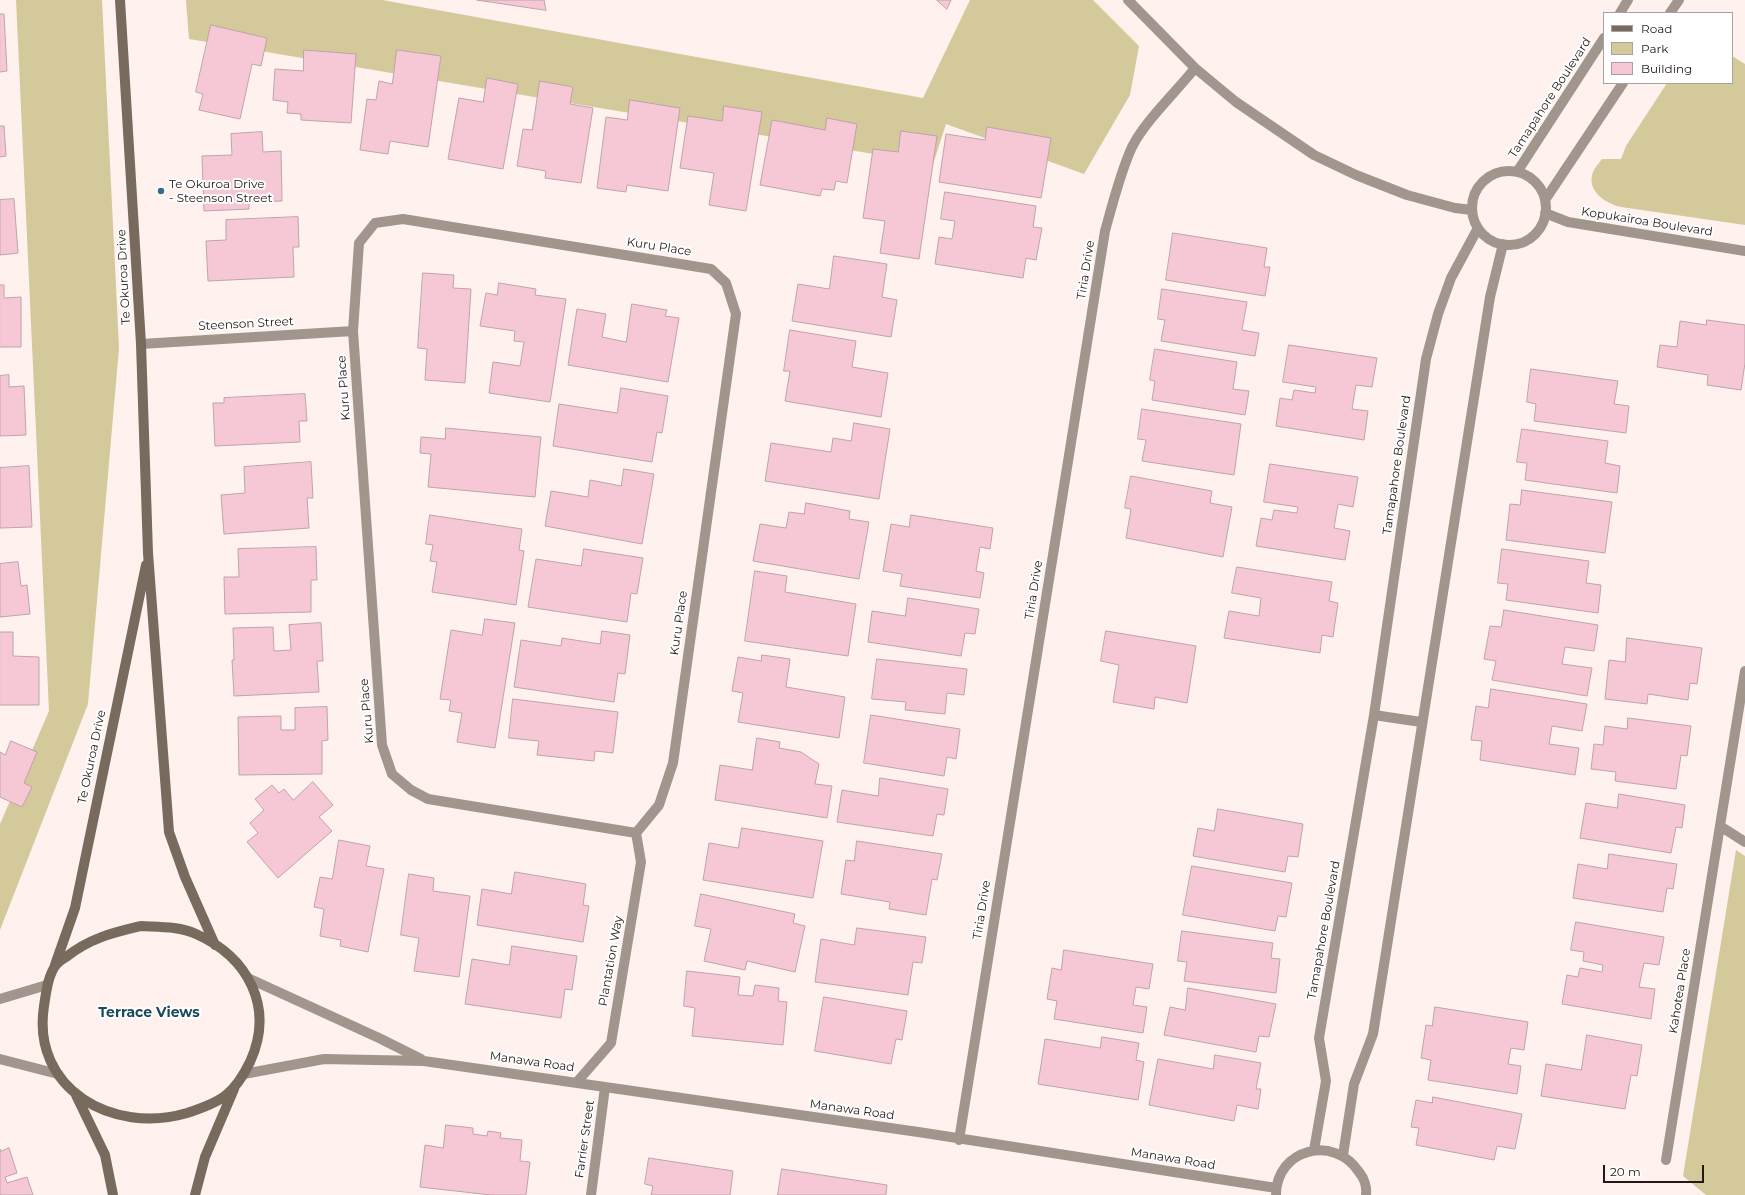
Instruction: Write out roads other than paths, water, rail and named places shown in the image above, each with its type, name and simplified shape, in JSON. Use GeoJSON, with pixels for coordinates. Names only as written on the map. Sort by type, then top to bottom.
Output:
{"type":"FeatureCollection","features":[{"type":"Feature","properties":{"kind":"main road","name":"Te Okuroa Drive"},"geometry":{"type":"LineString","coordinates":[[120,0],[141,344],[148,553],[169,832],[185,877],[215,945]]}},
{"type":"Feature","properties":{"kind":"main road","name":"Te Okuroa Drive"},"geometry":{"type":"LineString","coordinates":[[113,1195],[105,1155],[76,1096],[58,1074],[43,1043],[43,1016],[47,985],[56,965],[75,908],[148,553]]}},
{"type":"Feature","properties":{"kind":"main road","name":"Te Okuroa Drive"},"geometry":{"type":"LineString","coordinates":[[56,965],[77,948],[100,936],[141,926],[169,928],[195,933],[215,945],[232,958],[250,979],[257,996],[260,1019],[251,1058],[244,1074],[234,1089],[205,1157],[195,1195]]}},
{"type":"Feature","properties":{"kind":"main road","name":"Te Okuroa Drive"},"geometry":{"type":"LineString","coordinates":[[76,1096],[105,1111],[142,1119],[174,1117],[208,1106],[234,1089]]}},
{"type":"Feature","properties":{"kind":"street"},"geometry":{"type":"LineString","coordinates":[[1128,0],[1195,68],[1242,106],[1314,155],[1356,176],[1407,195],[1455,208],[1472,210]]}},
{"type":"Feature","properties":{"kind":"street"},"geometry":{"type":"LineString","coordinates":[[1621,12],[1628,0]]}},
{"type":"Feature","properties":{"kind":"street"},"geometry":{"type":"LineString","coordinates":[[1671,12],[1679,0]]}},
{"type":"Feature","properties":{"kind":"street","name":"Tamapahore Boulevard"},"geometry":{"type":"LineString","coordinates":[[1517,172],[1603,40]]}},
{"type":"Feature","properties":{"kind":"street","name":"Tiria Drive"},"geometry":{"type":"LineString","coordinates":[[958,1140],[1105,231],[1121,176],[1133,146],[1151,119],[1195,68]]}},
{"type":"Feature","properties":{"kind":"street"},"geometry":{"type":"LineString","coordinates":[[1545,200],[1622,84]]}},
{"type":"Feature","properties":{"kind":"street"},"geometry":{"type":"LineString","coordinates":[[1506,171],[1517,172],[1535,182],[1541,190],[1545,200],[1545,213],[1542,224],[1535,233],[1526,240],[1515,244],[1503,244],[1485,236],[1478,228],[1472,210],[1472,198],[1484,180],[1494,174],[1506,171]]}},
{"type":"Feature","properties":{"kind":"street","name":"Kopukairoa Boulevard"},"geometry":{"type":"LineString","coordinates":[[1545,213],[1568,222],[1745,251]]}},
{"type":"Feature","properties":{"kind":"street","name":"Kuru Place"},"geometry":{"type":"LineString","coordinates":[[404,219],[712,269],[726,283],[736,314],[672,763],[659,805],[636,833],[428,799],[411,790],[392,774],[382,745],[353,331],[359,242],[375,223],[404,219]]}},
{"type":"Feature","properties":{"kind":"street","name":"Tamapahore Boulevard"},"geometry":{"type":"LineString","coordinates":[[1314,1150],[1326,1082],[1319,1038],[1374,715],[1426,359],[1438,314],[1451,278],[1478,228]]}},
{"type":"Feature","properties":{"kind":"street"},"geometry":{"type":"LineString","coordinates":[[1343,1155],[1354,1084],[1372,1034],[1490,297],[1503,244]]}},
{"type":"Feature","properties":{"kind":"street","name":"Steenson Street"},"geometry":{"type":"LineString","coordinates":[[141,344],[353,331]]}},
{"type":"Feature","properties":{"kind":"street","name":"Kahotea Place"},"geometry":{"type":"LineString","coordinates":[[1666,1160],[1745,671]]}},
{"type":"Feature","properties":{"kind":"street"},"geometry":{"type":"LineString","coordinates":[[1374,715],[1421,722]]}},
{"type":"Feature","properties":{"kind":"street"},"geometry":{"type":"LineString","coordinates":[[1720,826],[1745,842]]}},
{"type":"Feature","properties":{"kind":"street","name":"Plantation Way"},"geometry":{"type":"LineString","coordinates":[[577,1082],[611,1043],[641,862],[636,833]]}},
{"type":"Feature","properties":{"kind":"street","name":"Manawa Road"},"geometry":{"type":"LineString","coordinates":[[250,979],[379,1038],[424,1061]]}},
{"type":"Feature","properties":{"kind":"street"},"geometry":{"type":"LineString","coordinates":[[0,999],[47,985]]}},
{"type":"Feature","properties":{"kind":"street"},"geometry":{"type":"LineString","coordinates":[[0,1059],[58,1074]]}},
{"type":"Feature","properties":{"kind":"street","name":"Manawa Road"},"geometry":{"type":"LineString","coordinates":[[244,1074],[324,1059],[424,1061],[925,1133],[958,1140],[1276,1191]]}},
{"type":"Feature","properties":{"kind":"street","name":"Farrier Street"},"geometry":{"type":"LineString","coordinates":[[591,1195],[605,1087]]}},
{"type":"Feature","properties":{"kind":"street"},"geometry":{"type":"LineString","coordinates":[[1276,1191],[1280,1174],[1289,1162],[1301,1154],[1314,1150],[1329,1150],[1343,1155],[1354,1164],[1362,1176],[1366,1195]]}},
{"type":"Feature","properties":{"kind":"place","name":"Te Okuroa Drive - Steenson Street"},"geometry":{"type":"Point","coordinates":[161,191]}},
{"type":"Feature","properties":{"kind":"district","name":"Terrace Views"},"geometry":{"type":"Point","coordinates":[149,1013]}}]}
